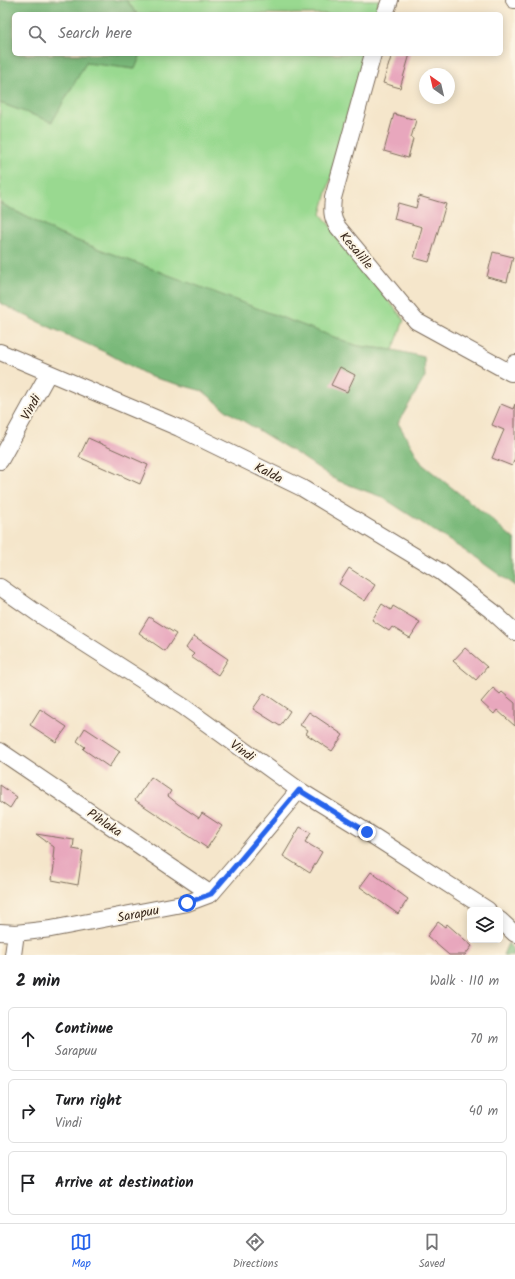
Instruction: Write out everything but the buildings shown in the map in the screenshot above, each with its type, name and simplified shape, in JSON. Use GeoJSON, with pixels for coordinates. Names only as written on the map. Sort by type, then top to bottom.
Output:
{"type":"FeatureCollection","features":[{"type":"Feature","properties":{"kind":"street"},"geometry":{"type":"LineString","coordinates":[[386,12],[390,0]]}},
{"type":"Feature","properties":{"kind":"street","name":"Kesalille"},"geometry":{"type":"LineString","coordinates":[[372,56],[333,198],[331,213],[333,220],[416,321],[512,372],[515,363]]}},
{"type":"Feature","properties":{"kind":"street","name":"Kalda"},"geometry":{"type":"LineString","coordinates":[[0,352],[48,374],[179,428],[302,488],[441,572],[492,611],[515,632]]}},
{"type":"Feature","properties":{"kind":"street","name":"Vindi"},"geometry":{"type":"LineString","coordinates":[[0,461],[48,374]]}},
{"type":"Feature","properties":{"kind":"street","name":"Vindi"},"geometry":{"type":"LineString","coordinates":[[0,587],[44,618],[184,707],[299,790],[483,907]]}},
{"type":"Feature","properties":{"kind":"street","name":"Pihlaka"},"geometry":{"type":"LineString","coordinates":[[0,751],[211,894]]}},
{"type":"Feature","properties":{"kind":"street","name":"Sarapuu"},"geometry":{"type":"LineString","coordinates":[[0,932],[16,933],[51,929],[187,903],[211,894],[299,790]]}},
{"type":"Feature","properties":{"kind":"street"},"geometry":{"type":"LineString","coordinates":[[503,923],[515,934]]}},
{"type":"Feature","properties":{"kind":"street"},"geometry":{"type":"LineString","coordinates":[[13,955],[16,933]]}},
{"type":"Feature","properties":{"kind":"green space"},"geometry":{"type":"Polygon","coordinates":[[[0,0],[126,0],[135,12],[12,12],[12,56],[140,56],[135,69],[86,63],[52,122],[0,103],[0,0]]]}},
{"type":"Feature","properties":{"kind":"green space"},"geometry":{"type":"Polygon","coordinates":[[[126,0],[379,0],[376,12],[135,12],[126,0]]]}},
{"type":"Feature","properties":{"kind":"green space"},"geometry":{"type":"Polygon","coordinates":[[[140,56],[364,56],[321,214],[404,320],[393,350],[358,346],[209,291],[59,234],[0,203],[0,103],[52,121],[86,62],[134,69],[140,56]]]}},
{"type":"Feature","properties":{"kind":"green space"},"geometry":{"type":"Polygon","coordinates":[[[0,203],[59,234],[358,346],[393,350],[424,357],[425,377],[398,423],[422,464],[490,518],[515,540],[515,586],[476,558],[382,497],[336,480],[302,457],[227,411],[203,391],[151,377],[107,353],[0,303],[0,203]]]}},
{"type":"Feature","properties":{"kind":"green space"},"geometry":{"type":"Polygon","coordinates":[[[508,943],[515,952],[515,955],[503,955],[508,943]]]}},
{"type":"Feature","properties":{"kind":"route"},"geometry":{"type":"LineString","coordinates":[[187,903],[211,894],[299,790],[367,832]]}}]}
